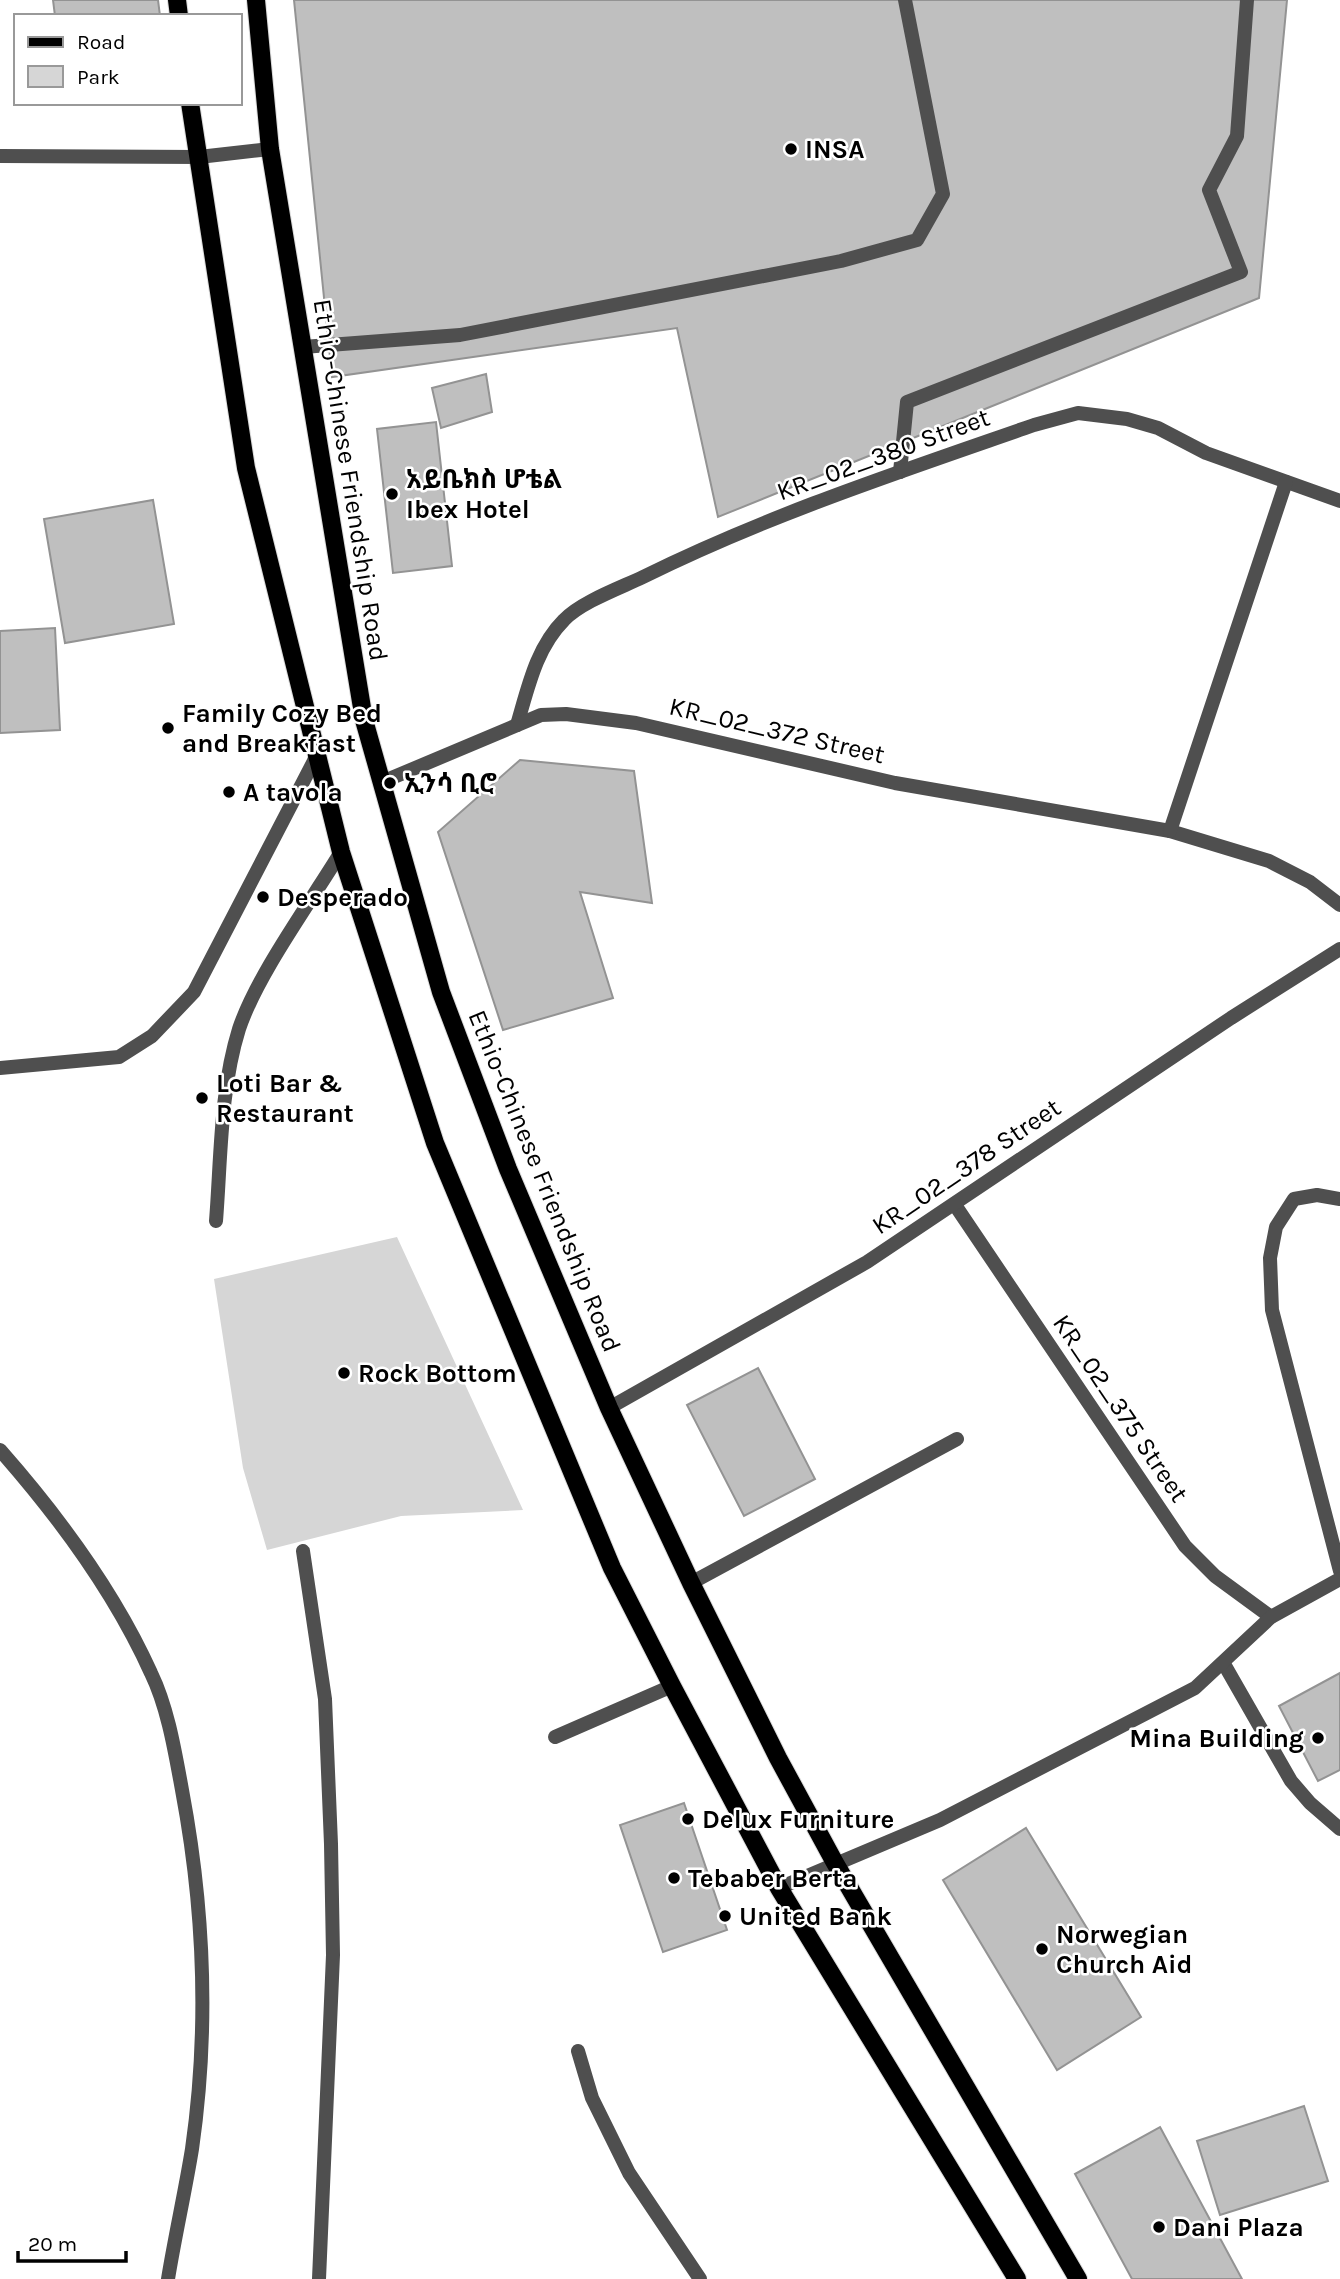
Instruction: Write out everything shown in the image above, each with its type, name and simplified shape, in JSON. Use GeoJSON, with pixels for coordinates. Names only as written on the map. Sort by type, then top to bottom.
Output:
{"type":"FeatureCollection","features":[{"type":"Feature","properties":{"kind":"main road","name":"Ethio-Chinese Friendship Road"},"geometry":{"type":"LineString","coordinates":[[256,0],[270,149],[364,720],[441,992],[508,1169],[609,1408],[691,1583],[778,1758],[835,1863],[1078,2279]]}},
{"type":"Feature","properties":{"kind":"main road"},"geometry":{"type":"LineString","coordinates":[[190,105],[246,468],[341,852],[435,1143],[612,1568],[672,1686],[779,1888],[1017,2279]]}},
{"type":"Feature","properties":{"kind":"street"},"geometry":{"type":"LineString","coordinates":[[303,346],[460,335],[841,261],[917,240],[943,194],[905,0]]}},
{"type":"Feature","properties":{"kind":"street"},"geometry":{"type":"LineString","coordinates":[[900,472],[907,402],[1241,272],[1209,190],[1237,136],[1247,0]]}},
{"type":"Feature","properties":{"kind":"street"},"geometry":{"type":"LineString","coordinates":[[0,156],[199,157],[270,149]]}},
{"type":"Feature","properties":{"kind":"street","name":"KR_02_380 Street"},"geometry":{"type":"LineString","coordinates":[[517,725],[536,664],[546,643],[565,618],[670,563],[772,520],[1034,425],[1078,413],[1127,419],[1158,428],[1206,453],[1340,501]]}},
{"type":"Feature","properties":{"kind":"street"},"geometry":{"type":"LineString","coordinates":[[1170,831],[1286,482]]}},
{"type":"Feature","properties":{"kind":"street","name":"KR_02_372 Street"},"geometry":{"type":"LineString","coordinates":[[382,782],[541,715],[566,713],[636,723],[895,783],[1170,831],[1269,861],[1310,882],[1340,905]]}},
{"type":"Feature","properties":{"kind":"street"},"geometry":{"type":"LineString","coordinates":[[0,1068],[118,1057],[152,1036],[194,992],[316,757]]}},
{"type":"Feature","properties":{"kind":"street"},"geometry":{"type":"LineString","coordinates":[[216,1221],[227,1087],[240,1028],[263,980],[341,852]]}},
{"type":"Feature","properties":{"kind":"street","name":"KR_02_378 Street"},"geometry":{"type":"LineString","coordinates":[[609,1408],[867,1262],[1231,1018],[1333,960],[1340,949]]}},
{"type":"Feature","properties":{"kind":"street"},"geometry":{"type":"LineString","coordinates":[[1340,1199],[1317,1195],[1294,1199],[1276,1227],[1270,1258],[1272,1310],[1340,1571]]}},
{"type":"Feature","properties":{"kind":"street","name":"KR_02_375 Street"},"geometry":{"type":"LineString","coordinates":[[955,1205],[1185,1546],[1215,1576],[1271,1617]]}},
{"type":"Feature","properties":{"kind":"street"},"geometry":{"type":"LineString","coordinates":[[691,1583],[957,1439]]}},
{"type":"Feature","properties":{"kind":"street"},"geometry":{"type":"LineString","coordinates":[[0,1450],[57,1518],[105,1587],[152,1674],[174,1749],[194,1854],[201,2002],[192,2149],[167,2279]]}},
{"type":"Feature","properties":{"kind":"street"},"geometry":{"type":"LineString","coordinates":[[303,1551],[325,1699],[332,1858],[334,1955],[319,2279]]}},
{"type":"Feature","properties":{"kind":"street"},"geometry":{"type":"LineString","coordinates":[[779,1888],[940,1820],[1195,1688],[1224,1664],[1271,1617],[1340,1578]]}},
{"type":"Feature","properties":{"kind":"street"},"geometry":{"type":"LineString","coordinates":[[1224,1664],[1291,1781],[1310,1803],[1340,1829]]}},
{"type":"Feature","properties":{"kind":"street"},"geometry":{"type":"LineString","coordinates":[[555,1737],[672,1686]]}},
{"type":"Feature","properties":{"kind":"street"},"geometry":{"type":"LineString","coordinates":[[578,2051],[592,2098],[629,2173],[700,2279]]}},
{"type":"Feature","properties":{"kind":"green space","name":"Rock Bottom"},"geometry":{"type":"Polygon","coordinates":[[[397,1237],[523,1510],[401,1516],[267,1550],[243,1468],[214,1279],[397,1237]]]}},
{"type":"Feature","properties":{"kind":"building"},"geometry":{"type":"Polygon","coordinates":[[[53,0],[158,0],[160,14],[55,14],[53,0]]]}},
{"type":"Feature","properties":{"kind":"building","name":"INSA"},"geometry":{"type":"Polygon","coordinates":[[[294,0],[1287,0],[1259,298],[718,517],[677,328],[332,377],[294,0]]]}},
{"type":"Feature","properties":{"kind":"building"},"geometry":{"type":"Polygon","coordinates":[[[486,374],[492,412],[441,428],[432,388],[486,374]]]}},
{"type":"Feature","properties":{"kind":"building"},"geometry":{"type":"Polygon","coordinates":[[[436,422],[452,566],[393,573],[377,429],[436,422]]]}},
{"type":"Feature","properties":{"kind":"building"},"geometry":{"type":"Polygon","coordinates":[[[153,500],[174,624],[65,643],[44,519],[153,500]]]}},
{"type":"Feature","properties":{"kind":"building"},"geometry":{"type":"Polygon","coordinates":[[[55,628],[60,730],[0,733],[0,631],[55,628]]]}},
{"type":"Feature","properties":{"kind":"building"},"geometry":{"type":"Polygon","coordinates":[[[520,760],[634,771],[652,903],[580,892],[613,998],[503,1030],[438,832],[520,760]]]}},
{"type":"Feature","properties":{"kind":"building"},"geometry":{"type":"Polygon","coordinates":[[[758,1368],[815,1479],[744,1516],[687,1405],[758,1368]]]}},
{"type":"Feature","properties":{"kind":"building","name":"Mina Building"},"geometry":{"type":"Polygon","coordinates":[[[1340,1673],[1340,1770],[1318,1781],[1279,1706],[1340,1673]]]}},
{"type":"Feature","properties":{"kind":"building","name":"Tebaber Berta"},"geometry":{"type":"Polygon","coordinates":[[[684,1803],[727,1930],[663,1952],[620,1825],[684,1803]]]}},
{"type":"Feature","properties":{"kind":"building","name":"Norwegian Church Aid"},"geometry":{"type":"Polygon","coordinates":[[[1026,1828],[1141,2017],[1057,2070],[943,1880],[1026,1828]]]}},
{"type":"Feature","properties":{"kind":"building"},"geometry":{"type":"Polygon","coordinates":[[[1304,2106],[1328,2181],[1220,2215],[1197,2141],[1304,2106]]]}},
{"type":"Feature","properties":{"kind":"building","name":"Dani Plaza"},"geometry":{"type":"Polygon","coordinates":[[[1160,2127],[1242,2279],[1132,2279],[1075,2174],[1160,2127]]]}},
{"type":"Feature","properties":{"kind":"place","name":"INSA"},"geometry":{"type":"Point","coordinates":[791,149]}},
{"type":"Feature","properties":{"kind":"place","name":"አይቤክስ ሆቴል Ibex Hotel"},"geometry":{"type":"Point","coordinates":[392,494]}},
{"type":"Feature","properties":{"kind":"place","name":"Family Cozy Bed and Breakfast"},"geometry":{"type":"Point","coordinates":[168,728]}},
{"type":"Feature","properties":{"kind":"place","name":"ኢንሳ ቢሮ"},"geometry":{"type":"Point","coordinates":[390,783]}},
{"type":"Feature","properties":{"kind":"place","name":"A tavola"},"geometry":{"type":"Point","coordinates":[229,792]}},
{"type":"Feature","properties":{"kind":"place","name":"Desperado"},"geometry":{"type":"Point","coordinates":[263,897]}},
{"type":"Feature","properties":{"kind":"place","name":"Loti Bar & Restaurant"},"geometry":{"type":"Point","coordinates":[202,1098]}},
{"type":"Feature","properties":{"kind":"place","name":"Rock Bottom"},"geometry":{"type":"Point","coordinates":[344,1373]}},
{"type":"Feature","properties":{"kind":"place","name":"Mina Building"},"geometry":{"type":"Point","coordinates":[1318,1738]}},
{"type":"Feature","properties":{"kind":"place","name":"Delux Furniture"},"geometry":{"type":"Point","coordinates":[688,1819]}},
{"type":"Feature","properties":{"kind":"place","name":"Tebaber Berta"},"geometry":{"type":"Point","coordinates":[674,1878]}},
{"type":"Feature","properties":{"kind":"place","name":"United Bank"},"geometry":{"type":"Point","coordinates":[725,1916]}},
{"type":"Feature","properties":{"kind":"place","name":"Norwegian Church Aid"},"geometry":{"type":"Point","coordinates":[1042,1949]}},
{"type":"Feature","properties":{"kind":"place","name":"Dani Plaza"},"geometry":{"type":"Point","coordinates":[1159,2227]}}]}
